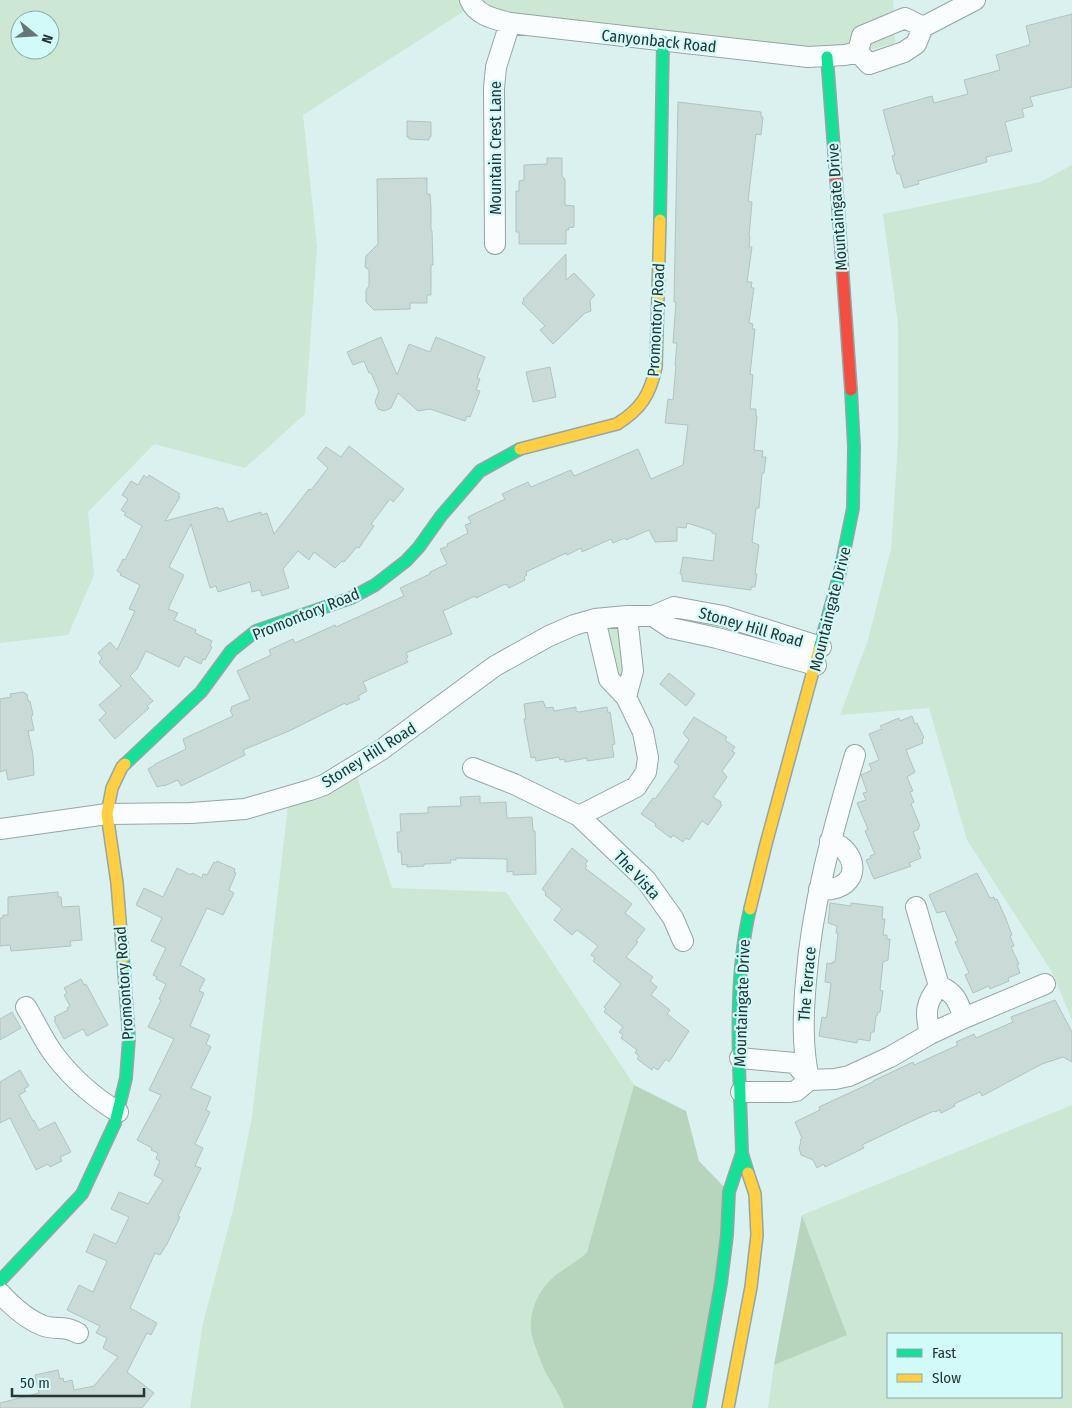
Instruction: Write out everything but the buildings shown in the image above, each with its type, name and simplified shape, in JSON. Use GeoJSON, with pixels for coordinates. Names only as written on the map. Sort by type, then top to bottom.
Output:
{"type":"FeatureCollection","features":[{"type":"Feature","properties":{"kind":"street","name":"Canyonback Road"},"geometry":{"type":"LineString","coordinates":[[470,0],[472,6],[482,15],[510,23],[808,57],[870,59],[904,52],[916,44],[923,28],[975,0]]}},
{"type":"Feature","properties":{"kind":"street"},"geometry":{"type":"LineString","coordinates":[[870,59],[862,36],[905,18],[923,28]]}},
{"type":"Feature","properties":{"kind":"street","name":"Mountain Crest Lane"},"geometry":{"type":"LineString","coordinates":[[496,244],[494,88],[496,67],[510,23]]}},
{"type":"Feature","properties":{"kind":"street","name":"Promontory Road"},"geometry":{"type":"LineString","coordinates":[[0,1282],[82,1194],[115,1123],[118,1112],[126,1078],[129,1038],[117,883],[107,814],[112,788],[122,767],[202,692],[231,651],[245,638],[256,631],[351,598],[376,585],[406,561],[464,488],[480,471],[514,451],[616,424],[630,416],[642,403],[653,382],[656,367],[663,41]]}},
{"type":"Feature","properties":{"kind":"street","name":"Mountaingate Drive"},"geometry":{"type":"LineString","coordinates":[[728,1408],[749,1296],[757,1235],[755,1194],[742,1153],[739,1003],[745,930],[766,844],[840,572],[853,508],[854,447],[827,57]]}},
{"type":"Feature","properties":{"kind":"street","name":"Stoney Hill Road"},"geometry":{"type":"LineString","coordinates":[[0,829],[107,814],[191,813],[245,809],[324,785],[381,750],[495,666],[549,636],[574,625],[595,619],[653,616],[674,606],[723,616],[818,656]]}},
{"type":"Feature","properties":{"kind":"street"},"geometry":{"type":"LineString","coordinates":[[626,697],[633,671],[627,616]]}},
{"type":"Feature","properties":{"kind":"street","name":"Stoney Hill Road"},"geometry":{"type":"LineString","coordinates":[[653,616],[671,628],[818,656]]}},
{"type":"Feature","properties":{"kind":"street"},"geometry":{"type":"LineString","coordinates":[[717,638],[723,616]]}},
{"type":"Feature","properties":{"kind":"street"},"geometry":{"type":"LineString","coordinates":[[579,816],[636,788],[646,772],[648,758],[643,732],[626,697],[609,680],[595,619]]}},
{"type":"Feature","properties":{"kind":"street","name":"The Terrace"},"geometry":{"type":"LineString","coordinates":[[809,1080],[803,1044],[803,1014],[810,942],[830,841],[855,755]]}},
{"type":"Feature","properties":{"kind":"street","name":"The Vista"},"geometry":{"type":"LineString","coordinates":[[473,768],[514,784],[579,816],[646,880],[673,918],[684,941]]}},
{"type":"Feature","properties":{"kind":"street"},"geometry":{"type":"LineString","coordinates":[[819,889],[832,889],[845,882],[850,876],[852,867],[850,855],[844,848],[830,841]]}},
{"type":"Feature","properties":{"kind":"street"},"geometry":{"type":"LineString","coordinates":[[916,907],[939,986],[929,1001],[925,1016],[930,1034]]}},
{"type":"Feature","properties":{"kind":"street"},"geometry":{"type":"LineString","coordinates":[[741,1092],[790,1092],[796,1091],[809,1080],[835,1079],[849,1076],[964,1018],[1045,984]]}},
{"type":"Feature","properties":{"kind":"street"},"geometry":{"type":"LineString","coordinates":[[939,986],[950,990],[964,1018]]}},
{"type":"Feature","properties":{"kind":"street"},"geometry":{"type":"LineString","coordinates":[[26,1007],[56,1057],[87,1089],[106,1105],[118,1112]]}},
{"type":"Feature","properties":{"kind":"street"},"geometry":{"type":"LineString","coordinates":[[740,1058],[795,1062],[809,1080]]}},
{"type":"Feature","properties":{"kind":"street","name":"Mountaingate Drive"},"geometry":{"type":"LineString","coordinates":[[699,1408],[722,1274],[727,1235],[729,1192],[742,1153]]}},
{"type":"Feature","properties":{"kind":"street"},"geometry":{"type":"LineString","coordinates":[[0,1293],[12,1306],[31,1320],[46,1327],[60,1327],[78,1333]]}},
{"type":"Feature","properties":{"kind":"path"},"geometry":{"type":"LineString","coordinates":[[0,30],[28,14],[46,0]]}},
{"type":"Feature","properties":{"kind":"green space"},"geometry":{"type":"Polygon","coordinates":[[[0,0],[893,0],[895,43],[859,53],[663,41],[472,6],[303,115],[317,247],[305,414],[245,468],[154,444],[88,512],[94,575],[68,635],[0,643],[0,0]]]}},
{"type":"Feature","properties":{"kind":"green space"},"geometry":{"type":"Polygon","coordinates":[[[1072,165],[1072,1020],[1052,972],[967,840],[929,708],[840,715],[868,640],[891,549],[898,444],[898,323],[883,214],[1040,182],[1072,165]]]}},
{"type":"Feature","properties":{"kind":"green space"},"geometry":{"type":"Polygon","coordinates":[[[627,616],[626,697],[595,619],[627,616]]]}},
{"type":"Feature","properties":{"kind":"green space"},"geometry":{"type":"Polygon","coordinates":[[[354,767],[392,888],[506,892],[634,1085],[587,1252],[575,1263],[559,1272],[544,1369],[562,1400],[564,1408],[190,1408],[203,1323],[234,1206],[252,1117],[289,797],[354,767]]]}},
{"type":"Feature","properties":{"kind":"green space"},"geometry":{"type":"Polygon","coordinates":[[[634,1085],[686,1111],[699,1161],[729,1192],[699,1408],[564,1408],[543,1367],[535,1344],[531,1331],[532,1314],[534,1306],[547,1283],[587,1252],[634,1085]]]}},
{"type":"Feature","properties":{"kind":"green space"},"geometry":{"type":"Polygon","coordinates":[[[1072,1105],[1072,1408],[768,1408],[774,1365],[847,1335],[802,1215],[1072,1105]]]}},
{"type":"Feature","properties":{"kind":"green space"},"geometry":{"type":"Polygon","coordinates":[[[802,1215],[847,1335],[774,1365],[802,1215]]]}},
{"type":"Feature","properties":{"kind":"traffic: fast"},"geometry":{"type":"LineString","coordinates":[[660,220],[663,41]]}},
{"type":"Feature","properties":{"kind":"traffic: fast"},"geometry":{"type":"LineString","coordinates":[[827,57],[834,150]]}},
{"type":"Feature","properties":{"kind":"traffic: fast"},"geometry":{"type":"LineString","coordinates":[[819,649],[840,572],[853,508],[854,447],[851,390]]}},
{"type":"Feature","properties":{"kind":"traffic: fast"},"geometry":{"type":"LineString","coordinates":[[125,764],[201,692],[231,651],[256,631],[351,598],[375,585],[406,561],[419,547],[441,516],[480,471],[520,449]]}},
{"type":"Feature","properties":{"kind":"traffic: fast"},"geometry":{"type":"LineString","coordinates":[[748,1173],[742,1153],[738,1030],[741,968],[744,938],[750,909]]}},
{"type":"Feature","properties":{"kind":"traffic: fast"},"geometry":{"type":"LineString","coordinates":[[0,1281],[82,1194],[115,1123],[126,1078],[129,1038],[123,958]]}},
{"type":"Feature","properties":{"kind":"traffic: fast"},"geometry":{"type":"LineString","coordinates":[[699,1408],[721,1283],[727,1235],[729,1192],[742,1153]]}},
{"type":"Feature","properties":{"kind":"traffic: slow"},"geometry":{"type":"LineString","coordinates":[[520,449],[617,424],[632,413],[643,400],[651,386],[656,367],[660,220]]}},
{"type":"Feature","properties":{"kind":"traffic: slow"},"geometry":{"type":"LineString","coordinates":[[750,909],[819,649]]}},
{"type":"Feature","properties":{"kind":"traffic: slow"},"geometry":{"type":"LineString","coordinates":[[123,958],[117,883],[107,814],[112,788],[125,764]]}},
{"type":"Feature","properties":{"kind":"traffic: slow"},"geometry":{"type":"LineString","coordinates":[[728,1408],[751,1287],[757,1235],[755,1194],[748,1173]]}},
{"type":"Feature","properties":{"kind":"traffic: jam"},"geometry":{"type":"LineString","coordinates":[[834,150],[851,390]]}}]}
